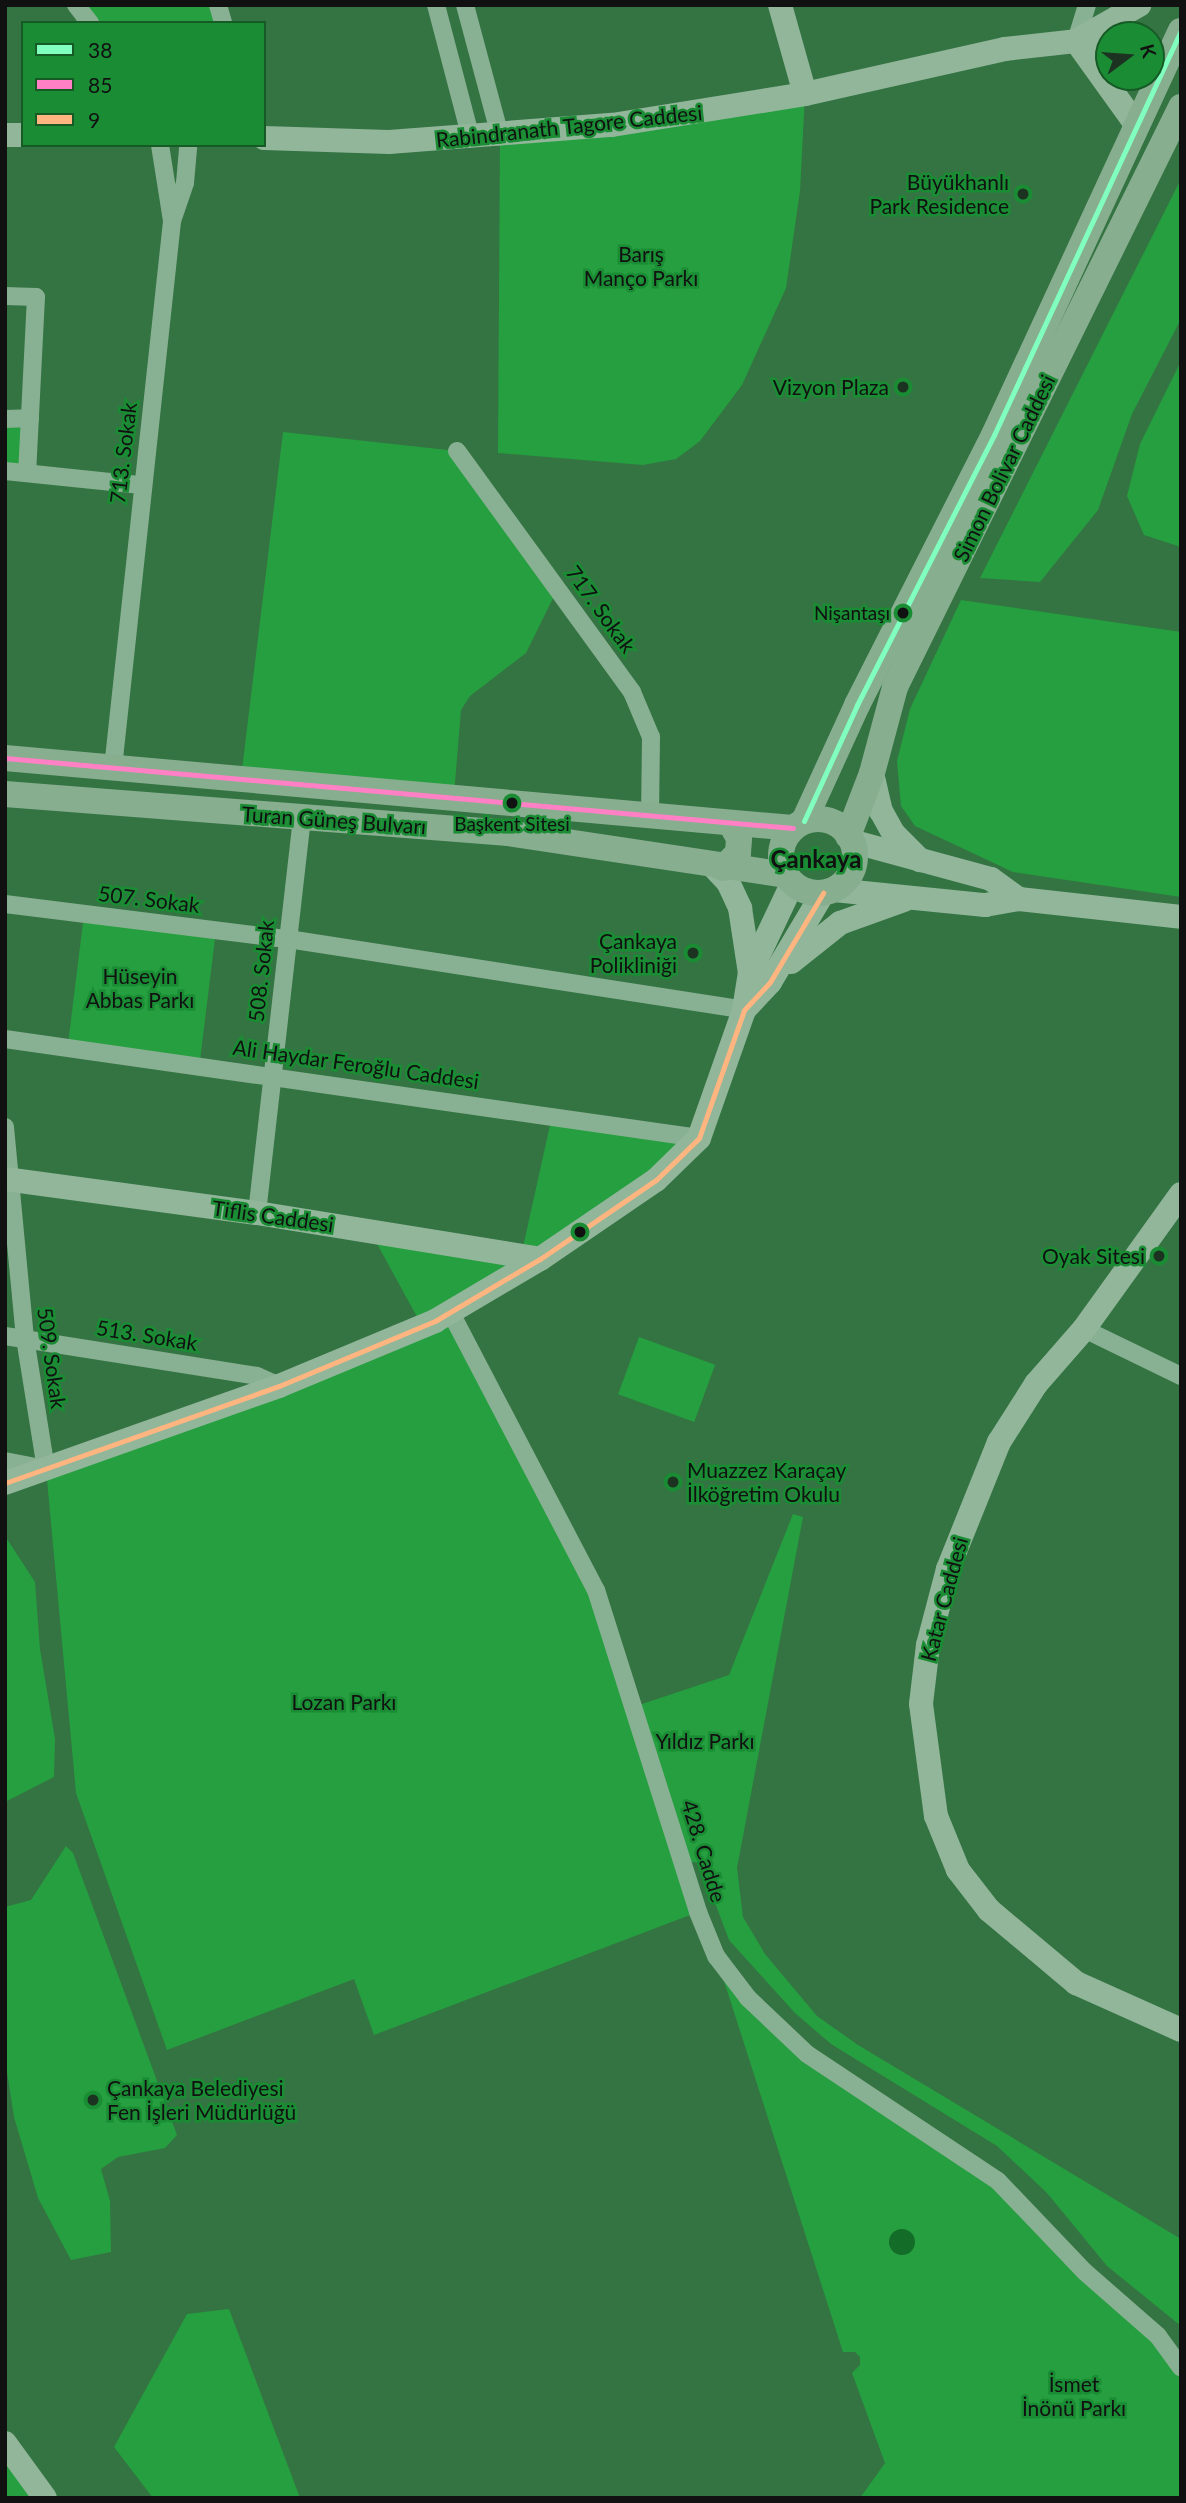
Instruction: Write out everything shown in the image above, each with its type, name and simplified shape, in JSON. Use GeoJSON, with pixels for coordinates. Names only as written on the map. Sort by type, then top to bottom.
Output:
{"type":"FeatureCollection","features":[{"type":"Feature","properties":{"kind":"main road"},"geometry":{"type":"LineString","coordinates":[[780,5],[805,94]]}},
{"type":"Feature","properties":{"kind":"main road","name":"Rabindranath Tagore Caddesi"},"geometry":{"type":"LineString","coordinates":[[1076,41],[1139,5]]}},
{"type":"Feature","properties":{"kind":"main road","name":"Rabindranath Tagore Caddesi"},"geometry":{"type":"LineString","coordinates":[[266,138],[389,142],[471,138],[686,116],[805,94],[1005,50],[1076,41],[1095,43]]}},
{"type":"Feature","properties":{"kind":"main road"},"geometry":{"type":"LineString","coordinates":[[1076,41],[1137,126]]}},
{"type":"Feature","properties":{"kind":"main road","name":"Simon Bolivar Caddesi"},"geometry":{"type":"LineString","coordinates":[[799,825],[994,435],[1137,126],[1170,46]]}},
{"type":"Feature","properties":{"kind":"main road","name":"Simon Bolivar Caddesi"},"geometry":{"type":"LineString","coordinates":[[850,839],[873,773],[895,687],[1181,107]]}},
{"type":"Feature","properties":{"kind":"main road","name":"Turan Güneş Bulvarı"},"geometry":{"type":"LineString","coordinates":[[5,758],[454,795],[731,824],[799,825]]}},
{"type":"Feature","properties":{"kind":"main road"},"geometry":{"type":"LineString","coordinates":[[873,773],[881,811],[894,834],[920,861]]}},
{"type":"Feature","properties":{"kind":"main road","name":"Turan Güneş Bulvarı"},"geometry":{"type":"LineString","coordinates":[[5,794],[508,833],[789,879]]}},
{"type":"Feature","properties":{"kind":"main road"},"geometry":{"type":"LineString","coordinates":[[5,1483],[279,1386],[451,1313],[540,1259],[656,1180],[699,1138],[744,1010],[760,978],[789,879],[781,850],[799,825],[826,820],[850,839],[920,861],[991,878],[1019,899]]}},
{"type":"Feature","properties":{"kind":"main road"},"geometry":{"type":"LineString","coordinates":[[731,824],[739,838],[738,853],[717,866],[740,908],[760,978]]}},
{"type":"Feature","properties":{"kind":"main road"},"geometry":{"type":"LineString","coordinates":[[760,978],[829,891],[850,874],[850,839]]}},
{"type":"Feature","properties":{"kind":"main road"},"geometry":{"type":"LineString","coordinates":[[789,879],[829,891],[985,905],[1019,899],[1181,917]]}},
{"type":"Feature","properties":{"kind":"main road"},"geometry":{"type":"LineString","coordinates":[[760,978],[841,923],[914,897]]}},
{"type":"Feature","properties":{"kind":"main road","name":"Tiflis Caddesi"},"geometry":{"type":"LineString","coordinates":[[8,1179],[257,1213],[540,1259]]}},
{"type":"Feature","properties":{"kind":"main road","name":"Katar Caddesi"},"geometry":{"type":"LineString","coordinates":[[1181,1194],[1084,1329],[1036,1384],[999,1442],[971,1504],[928,1644],[921,1704],[924,1751],[936,1816],[958,1870],[989,1910],[1076,1983],[1181,2030]]}},
{"type":"Feature","properties":{"kind":"main road"},"geometry":{"type":"LineString","coordinates":[[5,2443],[45,2498]]}},
{"type":"Feature","properties":{"kind":"street"},"geometry":{"type":"LineString","coordinates":[[76,5],[88,21]]}},
{"type":"Feature","properties":{"kind":"street"},"geometry":{"type":"LineString","coordinates":[[436,5],[471,138]]}},
{"type":"Feature","properties":{"kind":"street"},"geometry":{"type":"LineString","coordinates":[[465,5],[500,136]]}},
{"type":"Feature","properties":{"kind":"street"},"geometry":{"type":"LineString","coordinates":[[1076,41],[1087,5]]}},
{"type":"Feature","properties":{"kind":"street"},"geometry":{"type":"LineString","coordinates":[[160,147],[172,221]]}},
{"type":"Feature","properties":{"kind":"street","name":"713. Sokak"},"geometry":{"type":"LineString","coordinates":[[113,768],[141,485],[172,221],[185,183],[187,147]]}},
{"type":"Feature","properties":{"kind":"street"},"geometry":{"type":"LineString","coordinates":[[5,296],[36,297],[27,472]]}},
{"type":"Feature","properties":{"kind":"street"},"geometry":{"type":"LineString","coordinates":[[5,419],[30,418]]}},
{"type":"Feature","properties":{"kind":"street","name":"717. Sokak"},"geometry":{"type":"LineString","coordinates":[[457,451],[632,692],[651,737],[650,816]]}},
{"type":"Feature","properties":{"kind":"street"},"geometry":{"type":"LineString","coordinates":[[5,471],[141,485]]}},
{"type":"Feature","properties":{"kind":"street","name":"508. Sokak"},"geometry":{"type":"LineString","coordinates":[[257,1213],[302,818]]}},
{"type":"Feature","properties":{"kind":"street","name":"507. Sokak"},"geometry":{"type":"LineString","coordinates":[[5,904],[288,939],[744,1010]]}},
{"type":"Feature","properties":{"kind":"street","name":"Ali Haydar Feroğlu Caddesi"},"geometry":{"type":"LineString","coordinates":[[5,1039],[273,1074],[699,1138]]}},
{"type":"Feature","properties":{"kind":"street","name":"509. Sokak"},"geometry":{"type":"LineString","coordinates":[[5,1127],[25,1338],[46,1469]]}},
{"type":"Feature","properties":{"kind":"street","name":"428. Cadde"},"geometry":{"type":"LineString","coordinates":[[451,1313],[596,1590],[698,1912],[716,1956],[773,2025],[807,2054],[974,2161],[1084,2272],[1158,2336],[1181,2368]]}},
{"type":"Feature","properties":{"kind":"street"},"geometry":{"type":"LineString","coordinates":[[1084,1329],[1181,1376]]}},
{"type":"Feature","properties":{"kind":"street","name":"513. Sokak"},"geometry":{"type":"LineString","coordinates":[[5,1336],[257,1376],[279,1386]]}},
{"type":"Feature","properties":{"kind":"street"},"geometry":{"type":"LineString","coordinates":[[5,1461],[46,1469]]}},
{"type":"Feature","properties":{"kind":"green space"},"geometry":{"type":"Polygon","coordinates":[[[76,5],[218,5],[218,21],[76,21],[76,5]]]}},
{"type":"Feature","properties":{"kind":"green space","name":"Barış Manço Parkı"},"geometry":{"type":"Polygon","coordinates":[[[805,94],[800,191],[786,288],[742,385],[700,441],[676,459],[643,465],[498,453],[500,136],[805,94]]]}},
{"type":"Feature","properties":{"kind":"green space"},"geometry":{"type":"Polygon","coordinates":[[[1181,179],[1181,319],[1132,414],[1098,510],[1040,582],[980,578],[1181,179]]]}},
{"type":"Feature","properties":{"kind":"green space"},"geometry":{"type":"Polygon","coordinates":[[[1181,361],[1181,547],[1144,535],[1127,496],[1140,444],[1181,361]]]}},
{"type":"Feature","properties":{"kind":"green space"},"geometry":{"type":"Polygon","coordinates":[[[30,418],[27,472],[5,471],[5,419],[30,418]]]}},
{"type":"Feature","properties":{"kind":"green space","name":"Başkent Sitesi"},"geometry":{"type":"Polygon","coordinates":[[[283,432],[457,451],[558,588],[526,653],[470,696],[461,710],[454,795],[241,778],[283,432]]]}},
{"type":"Feature","properties":{"kind":"green space"},"geometry":{"type":"Polygon","coordinates":[[[961,600],[1181,632],[1181,897],[1013,872],[915,826],[901,806],[897,761],[910,709],[961,600]]]}},
{"type":"Feature","properties":{"kind":"green space","name":"Hüseyin Abbas Parkı"},"geometry":{"type":"Polygon","coordinates":[[[84,914],[216,930],[200,1062],[68,1046],[84,914]]]}},
{"type":"Feature","properties":{"kind":"green space","name":"Lozan Parkı"},"geometry":{"type":"Polygon","coordinates":[[[552,1116],[699,1138],[452,1313],[596,1590],[636,1706],[729,1675],[793,1514],[803,1517],[737,1868],[743,1917],[765,1954],[817,2016],[858,2045],[1181,2239],[1181,2326],[1107,2266],[1047,2193],[997,2146],[831,2044],[795,2013],[729,1940],[700,1863],[685,1861],[698,1912],[374,2035],[354,1979],[167,2050],[76,1793],[46,1469],[422,1326],[370,1231],[521,1256],[552,1116]]]}},
{"type":"Feature","properties":{"kind":"green space"},"geometry":{"type":"Polygon","coordinates":[[[639,1337],[715,1365],[694,1422],[618,1394],[639,1337]]]}},
{"type":"Feature","properties":{"kind":"green space"},"geometry":{"type":"Polygon","coordinates":[[[5,1529],[7,1539],[35,1582],[40,1649],[55,1739],[54,1777],[5,1802],[5,1529]]]}},
{"type":"Feature","properties":{"kind":"green space"},"geometry":{"type":"Polygon","coordinates":[[[66,1846],[73,1853],[177,2135],[165,2148],[118,2157],[101,2169],[110,2201],[111,2252],[71,2260],[38,2198],[14,2117],[5,2059],[5,1907],[31,1900],[66,1846]]]}},
{"type":"Feature","properties":{"kind":"green space","name":"İsmet İnönü Parkı"},"geometry":{"type":"Polygon","coordinates":[[[716,1956],[773,2025],[974,2161],[1181,2368],[1181,2498],[860,2498],[885,2463],[852,2373],[860,2365],[860,2357],[855,2352],[843,2352],[716,1956]]]}},
{"type":"Feature","properties":{"kind":"green space"},"geometry":{"type":"Polygon","coordinates":[[[229,2309],[300,2498],[153,2498],[114,2447],[187,2314],[229,2309]]]}},
{"type":"Feature","properties":{"kind":"green space"},"geometry":{"type":"Polygon","coordinates":[[[5,2443],[45,2498],[5,2498],[5,2443]]]}},
{"type":"Feature","properties":{"kind":"shaded area"},"geometry":{"type":"Polygon","coordinates":[[[902,2229],[911,2233],[915,2242],[911,2251],[902,2255],[893,2251],[889,2242],[893,2233],[902,2229]]]}},
{"type":"Feature","properties":{"kind":"transit line","name":"38"},"geometry":{"type":"LineString","coordinates":[[804,821],[857,705],[994,435],[1181,31]]}},
{"type":"Feature","properties":{"kind":"transit line","name":"85"},"geometry":{"type":"LineString","coordinates":[[5,758],[793,828]]}},
{"type":"Feature","properties":{"kind":"transit line","name":"9"},"geometry":{"type":"LineString","coordinates":[[5,1483],[279,1386],[435,1321],[540,1259],[656,1180],[699,1138],[744,1010],[770,982],[823,893]]}},
{"type":"Feature","properties":{"kind":"place","name":"Büyükhanlı Park Residence"},"geometry":{"type":"Point","coordinates":[1023,194]}},
{"type":"Feature","properties":{"kind":"place","name":"Vizyon Plaza"},"geometry":{"type":"Point","coordinates":[903,387]}},
{"type":"Feature","properties":{"kind":"place","name":"Nişantaşı"},"geometry":{"type":"Point","coordinates":[903,613]}},
{"type":"Feature","properties":{"kind":"place","name":"Başkent Sitesi"},"geometry":{"type":"Point","coordinates":[512,803]}},
{"type":"Feature","properties":{"kind":"place","name":"Çankaya Polikliniği"},"geometry":{"type":"Point","coordinates":[693,953]}},
{"type":"Feature","properties":{"kind":"place","name":"Oyak Sitesi"},"geometry":{"type":"Point","coordinates":[1159,1256]}},
{"type":"Feature","properties":{"kind":"place","name":"Muazzez Karaçay İlköğretim Okulu"},"geometry":{"type":"Point","coordinates":[673,1482]}},
{"type":"Feature","properties":{"kind":"place","name":"Çankaya Belediyesi Fen İşleri Müdürlüğü"},"geometry":{"type":"Point","coordinates":[93,2100]}},
{"type":"Feature","properties":{"kind":"district","name":"Çankaya"},"geometry":{"type":"Point","coordinates":[816,859]}},
{"type":"Feature","properties":{"kind":"park label","name":"Yıldız Parkı"},"geometry":{"type":"Point","coordinates":[705,1741]}}]}
